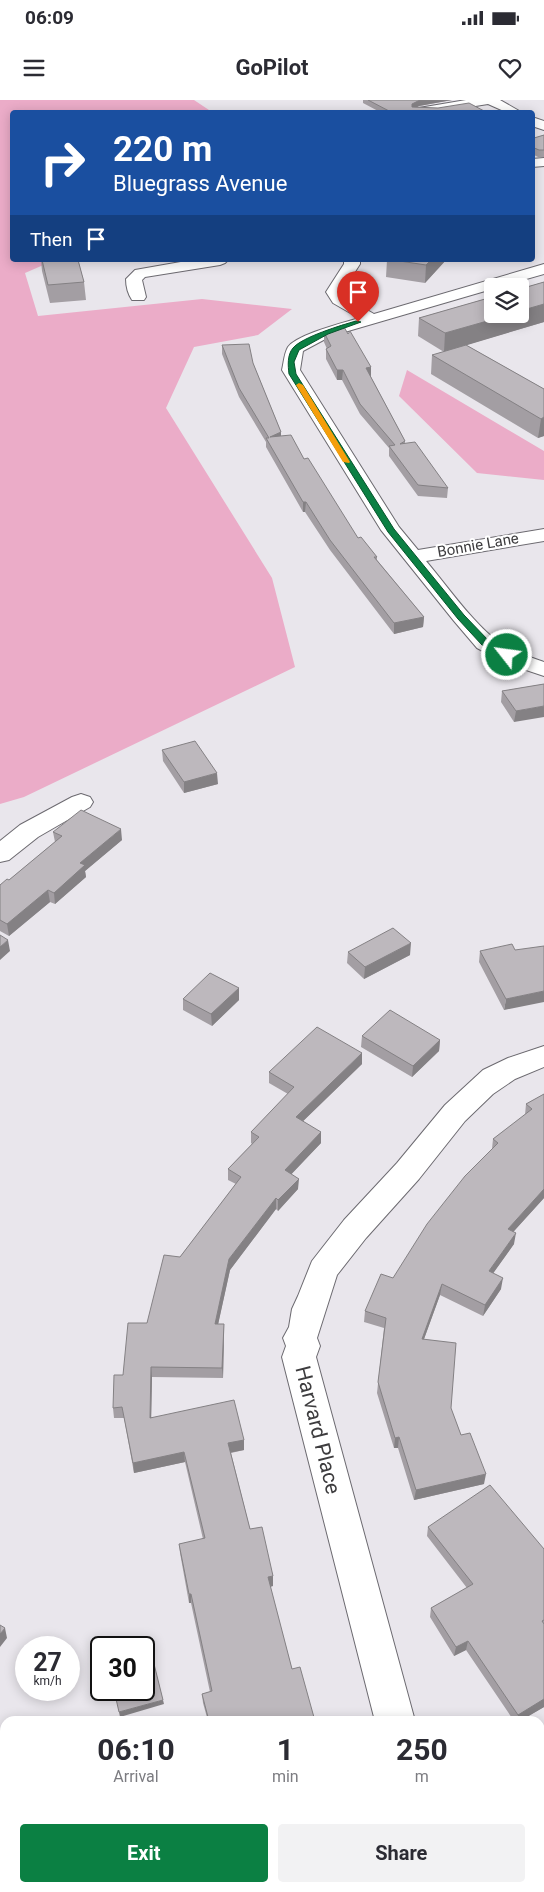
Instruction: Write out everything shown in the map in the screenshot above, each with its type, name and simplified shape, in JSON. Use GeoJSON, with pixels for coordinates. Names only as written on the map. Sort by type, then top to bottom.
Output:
{"type":"FeatureCollection","features":[{"type":"Feature","properties":{"kind":"street"},"geometry":{"type":"LineString","coordinates":[[431,110],[489,100],[511,110]]}},
{"type":"Feature","properties":{"kind":"street"},"geometry":{"type":"LineString","coordinates":[[138,297],[134,286],[134,279],[140,273],[208,262]]}},
{"type":"Feature","properties":{"kind":"street"},"geometry":{"type":"LineString","coordinates":[[352,262],[334,292],[339,300],[370,318]]}},
{"type":"Feature","properties":{"kind":"street"},"geometry":{"type":"LineString","coordinates":[[544,269],[370,318],[325,333],[301,345],[292,355],[291,370],[342,455],[391,530],[461,617],[485,643],[513,658],[544,669]]}},
{"type":"Feature","properties":{"kind":"street"},"geometry":{"type":"LineString","coordinates":[[522,275],[544,286]]}},
{"type":"Feature","properties":{"kind":"street","name":"Bonnie Lane"},"geometry":{"type":"LineString","coordinates":[[412,557],[544,535]]}},
{"type":"Feature","properties":{"kind":"street"},"geometry":{"type":"LineString","coordinates":[[0,854],[29,831],[82,802]]}},
{"type":"Feature","properties":{"kind":"street","name":"Harvard Place"},"geometry":{"type":"LineString","coordinates":[[394,1716],[299,1357],[303,1346],[300,1338],[305,1328],[308,1309],[313,1302],[323,1270],[355,1229],[408,1172],[455,1113],[464,1106],[470,1097],[494,1078],[523,1062],[544,1056]]}},
{"type":"Feature","properties":{"kind":"shaded area"},"geometry":{"type":"Polygon","coordinates":[[[0,100],[194,100],[209,110],[10,110],[10,262],[50,262],[25,273],[38,316],[202,299],[292,309],[258,335],[194,347],[166,408],[272,578],[295,667],[24,797],[0,804],[0,100]]]}},
{"type":"Feature","properties":{"kind":"shaded area"},"geometry":{"type":"Polygon","coordinates":[[[407,370],[544,451],[544,480],[477,473],[399,396],[407,370]]]}},
{"type":"Feature","properties":{"kind":"building"},"geometry":{"type":"Polygon","coordinates":[[[368,100],[420,100],[412,104],[412,107],[438,108],[469,103],[482,110],[387,110],[368,100]]]}},
{"type":"Feature","properties":{"kind":"building"},"geometry":{"type":"Polygon","coordinates":[[[544,135],[544,150],[535,148],[535,138],[544,135]]]}},
{"type":"Feature","properties":{"kind":"building"},"geometry":{"type":"Polygon","coordinates":[[[42,262],[79,262],[84,282],[48,285],[42,262]]]}},
{"type":"Feature","properties":{"kind":"building"},"geometry":{"type":"Polygon","coordinates":[[[406,262],[429,262],[426,265],[406,262]]]}},
{"type":"Feature","properties":{"kind":"building"},"geometry":{"type":"Polygon","coordinates":[[[544,282],[544,304],[529,308],[529,286],[544,282]]]}},
{"type":"Feature","properties":{"kind":"building"},"geometry":{"type":"Polygon","coordinates":[[[484,299],[484,322],[445,333],[419,318],[484,299]]]}},
{"type":"Feature","properties":{"kind":"building"},"geometry":{"type":"Polygon","coordinates":[[[343,325],[348,334],[350,331],[371,367],[366,368],[405,441],[400,444],[415,442],[448,488],[418,485],[389,446],[395,445],[360,404],[343,370],[337,370],[326,349],[331,346],[324,332],[343,325]]]}},
{"type":"Feature","properties":{"kind":"building"},"geometry":{"type":"Polygon","coordinates":[[[249,344],[253,363],[281,432],[270,437],[291,435],[304,459],[308,458],[358,538],[361,537],[377,557],[374,557],[424,617],[394,623],[330,540],[306,502],[303,502],[266,438],[269,438],[239,388],[222,345],[249,344]]]}},
{"type":"Feature","properties":{"kind":"building"},"geometry":{"type":"Polygon","coordinates":[[[466,345],[544,389],[544,417],[541,419],[432,355],[466,345]]]}},
{"type":"Feature","properties":{"kind":"building"},"geometry":{"type":"Polygon","coordinates":[[[544,684],[544,706],[516,711],[502,691],[544,684]]]}},
{"type":"Feature","properties":{"kind":"building"},"geometry":{"type":"Polygon","coordinates":[[[195,741],[217,773],[184,782],[162,750],[195,741]]]}},
{"type":"Feature","properties":{"kind":"building"},"geometry":{"type":"Polygon","coordinates":[[[81,810],[121,829],[80,863],[85,865],[54,893],[48,890],[7,924],[0,920],[0,885],[7,879],[9,880],[62,836],[53,832],[81,810]]]}},
{"type":"Feature","properties":{"kind":"building"},"geometry":{"type":"Polygon","coordinates":[[[393,928],[411,943],[365,967],[348,952],[393,928]]]}},
{"type":"Feature","properties":{"kind":"building"},"geometry":{"type":"Polygon","coordinates":[[[0,935],[8,940],[0,947],[0,935]]]}},
{"type":"Feature","properties":{"kind":"building"},"geometry":{"type":"Polygon","coordinates":[[[512,944],[515,950],[544,946],[544,991],[506,999],[480,951],[512,944]]]}},
{"type":"Feature","properties":{"kind":"building"},"geometry":{"type":"Polygon","coordinates":[[[210,973],[239,988],[211,1014],[183,999],[210,973]]]}},
{"type":"Feature","properties":{"kind":"building"},"geometry":{"type":"Polygon","coordinates":[[[390,1010],[440,1040],[413,1066],[362,1036],[390,1010]]]}},
{"type":"Feature","properties":{"kind":"building"},"geometry":{"type":"Polygon","coordinates":[[[317,1027],[362,1053],[296,1117],[321,1132],[285,1170],[299,1179],[278,1200],[276,1198],[229,1259],[215,1324],[224,1324],[222,1368],[151,1367],[150,1418],[234,1400],[244,1440],[228,1443],[250,1529],[262,1527],[273,1576],[268,1577],[292,1669],[300,1667],[314,1716],[208,1716],[202,1694],[212,1691],[179,1544],[205,1538],[184,1452],[133,1463],[122,1407],[113,1408],[114,1375],[123,1375],[128,1323],[147,1323],[164,1255],[180,1257],[241,1177],[228,1169],[259,1137],[251,1132],[294,1087],[269,1072],[317,1027]]]}},
{"type":"Feature","properties":{"kind":"building"},"geometry":{"type":"Polygon","coordinates":[[[544,1094],[544,1189],[508,1229],[516,1233],[489,1271],[503,1278],[485,1305],[442,1284],[422,1339],[456,1343],[451,1408],[461,1435],[470,1433],[486,1474],[416,1490],[399,1437],[395,1438],[378,1382],[386,1318],[365,1311],[381,1274],[393,1278],[427,1224],[465,1176],[498,1143],[493,1139],[532,1109],[526,1104],[544,1094]]]}},
{"type":"Feature","properties":{"kind":"building"},"geometry":{"type":"Polygon","coordinates":[[[490,1485],[544,1549],[544,1620],[542,1621],[544,1624],[544,1699],[518,1715],[468,1641],[456,1647],[431,1608],[473,1584],[428,1527],[490,1485]]]}},
{"type":"Feature","properties":{"kind":"building"},"geometry":{"type":"Polygon","coordinates":[[[0,1625],[5,1628],[0,1634],[0,1625]]]}},
{"type":"Feature","properties":{"kind":"building"},"geometry":{"type":"Polygon","coordinates":[[[155,1668],[163,1700],[119,1712],[116,1701],[155,1701],[155,1668]]]}},
{"type":"Feature","properties":{"kind":"slow traffic"},"geometry":{"type":"LineString","coordinates":[[299,385],[347,462]]}},
{"type":"Feature","properties":{"kind":"route"},"geometry":{"type":"LineString","coordinates":[[358,322],[325,333],[296,348],[292,355],[291,370],[391,530],[461,617],[485,643],[507,655]]}}]}
